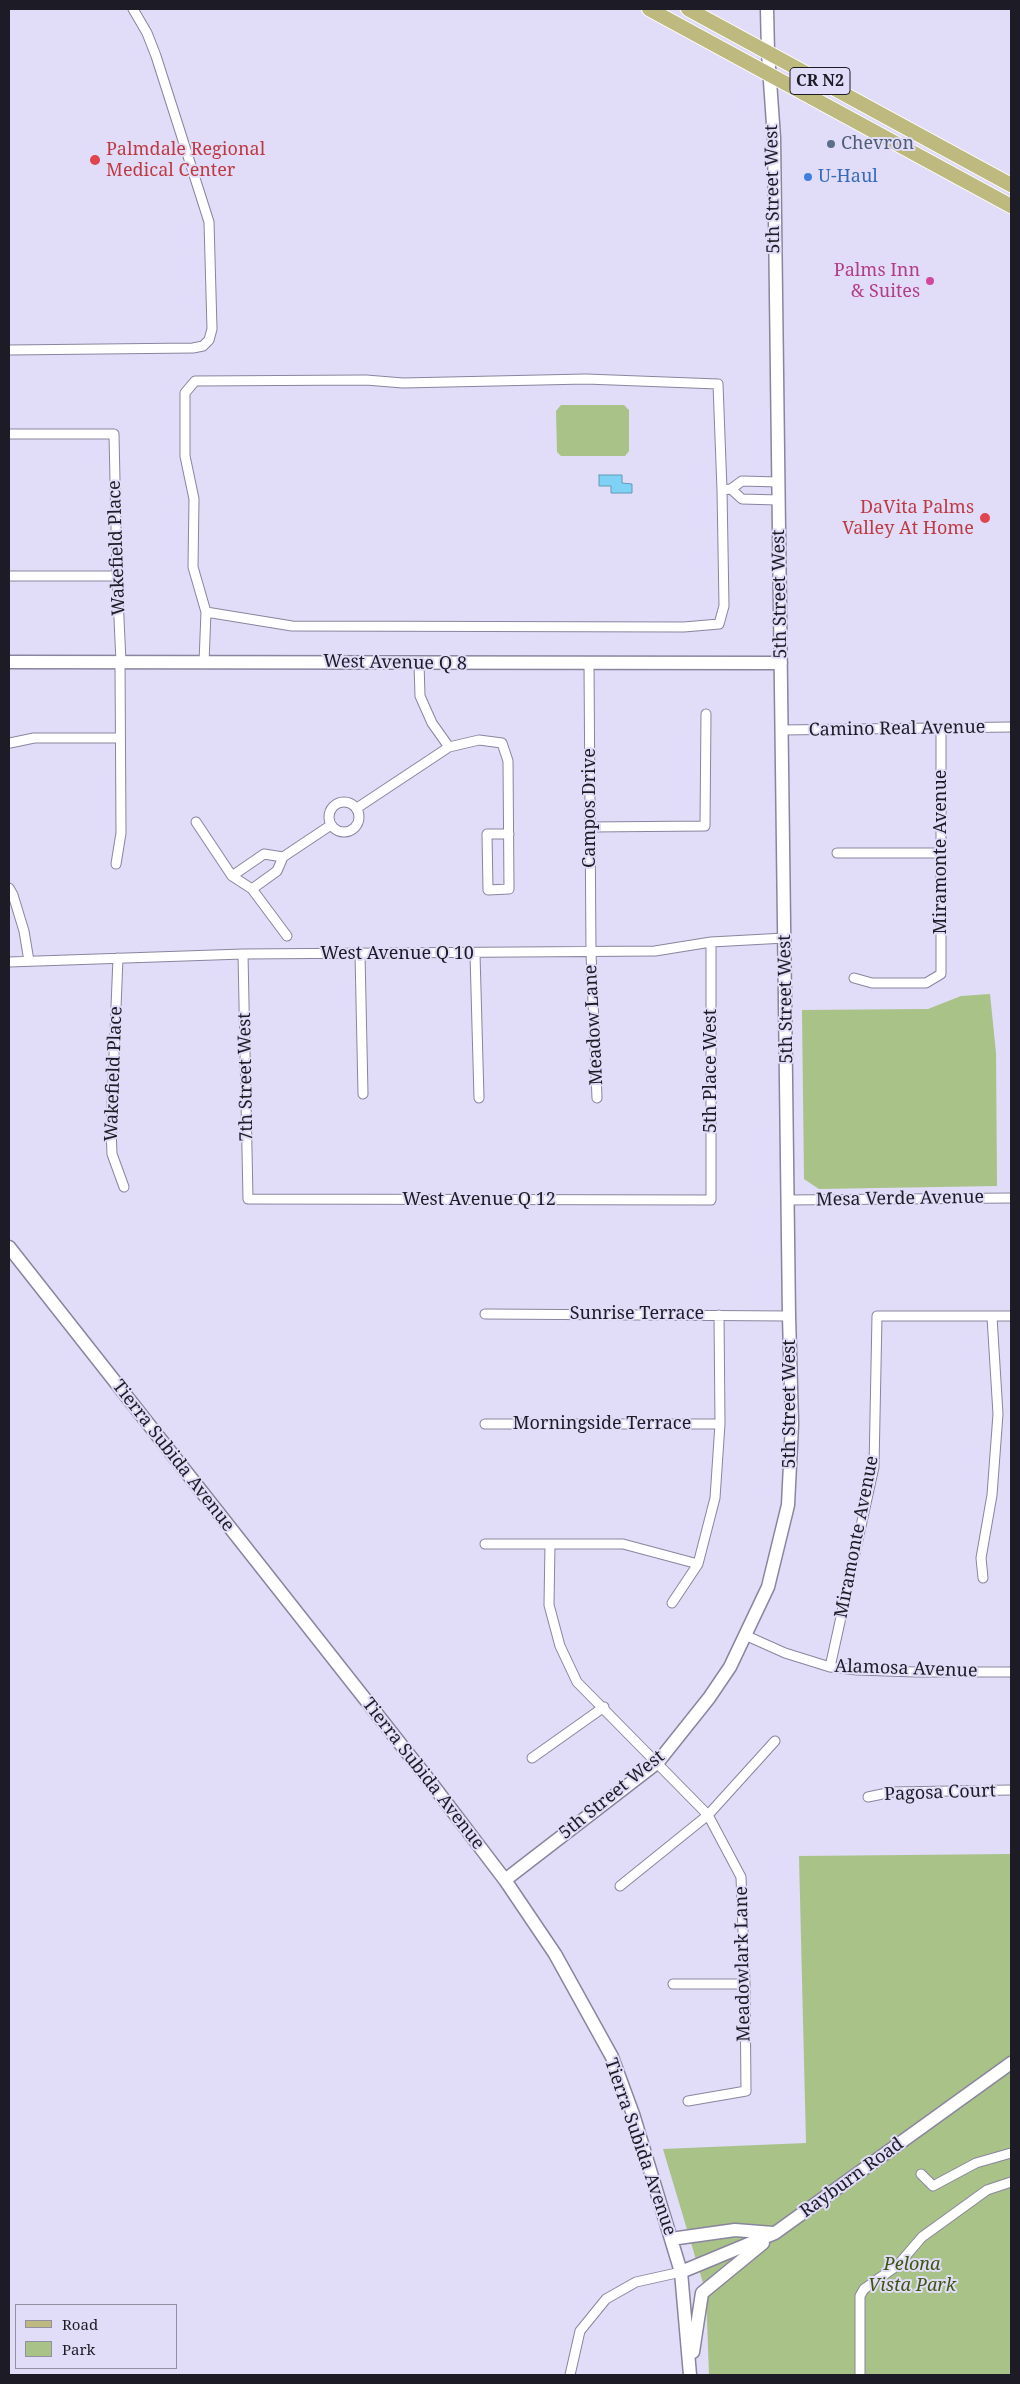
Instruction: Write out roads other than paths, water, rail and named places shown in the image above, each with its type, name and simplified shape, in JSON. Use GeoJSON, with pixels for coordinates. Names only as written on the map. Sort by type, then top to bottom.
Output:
{"type":"FeatureCollection","features":[{"type":"Feature","properties":{"kind":"main road","name":"CR N2"},"geometry":{"type":"LineString","coordinates":[[649,9],[1011,206]]}},
{"type":"Feature","properties":{"kind":"main road","name":"CR N2"},"geometry":{"type":"LineString","coordinates":[[688,9],[1011,185]]}},
{"type":"Feature","properties":{"kind":"main road"},"geometry":{"type":"LineString","coordinates":[[919,157],[939,159],[983,182],[990,182],[996,177]]}},
{"type":"Feature","properties":{"kind":"main road"},"geometry":{"type":"LineString","coordinates":[[992,196],[1011,196]]}},
{"type":"Feature","properties":{"kind":"street"},"geometry":{"type":"LineString","coordinates":[[9,350],[193,348],[203,346],[209,340],[212,329],[209,222],[156,56],[147,32],[133,9]]}},
{"type":"Feature","properties":{"kind":"street","name":"5th Street West"},"geometry":{"type":"LineString","coordinates":[[506,1880],[658,1762],[709,1698],[730,1667],[747,1636],[768,1587],[788,1505],[792,1424],[774,138],[767,9]]}},
{"type":"Feature","properties":{"kind":"street"},"geometry":{"type":"LineString","coordinates":[[204,662],[206,612],[193,567],[194,499],[184,456],[185,393],[195,381],[366,380],[403,383],[586,379],[718,384],[727,489],[724,606],[719,624],[684,627],[292,626],[206,612]]}},
{"type":"Feature","properties":{"kind":"street","name":"Wakefield Place"},"geometry":{"type":"LineString","coordinates":[[9,434],[114,434],[116,576],[120,662],[121,833],[116,864]]}},
{"type":"Feature","properties":{"kind":"street"},"geometry":{"type":"LineString","coordinates":[[727,489],[742,481],[778,482]]}},
{"type":"Feature","properties":{"kind":"street"},"geometry":{"type":"LineString","coordinates":[[727,489],[742,500],[778,500]]}},
{"type":"Feature","properties":{"kind":"street"},"geometry":{"type":"LineString","coordinates":[[9,576],[116,576]]}},
{"type":"Feature","properties":{"kind":"street","name":"West Avenue Q 8"},"geometry":{"type":"LineString","coordinates":[[9,662],[781,663]]}},
{"type":"Feature","properties":{"kind":"street"},"geometry":{"type":"LineString","coordinates":[[419,664],[420,696],[425,710],[450,747]]}},
{"type":"Feature","properties":{"kind":"street","name":"Campos Drive"},"geometry":{"type":"LineString","coordinates":[[589,664],[591,953]]}},
{"type":"Feature","properties":{"kind":"street"},"geometry":{"type":"LineString","coordinates":[[590,827],[705,826],[706,714]]}},
{"type":"Feature","properties":{"kind":"street","name":"Camino Real Avenue"},"geometry":{"type":"LineString","coordinates":[[782,730],[941,730],[1011,727]]}},
{"type":"Feature","properties":{"kind":"street","name":"Miramonte Avenue"},"geometry":{"type":"LineString","coordinates":[[854,978],[872,982],[926,983],[941,974],[941,730]]}},
{"type":"Feature","properties":{"kind":"street"},"geometry":{"type":"LineString","coordinates":[[10,743],[34,738],[120,738]]}},
{"type":"Feature","properties":{"kind":"street"},"geometry":{"type":"LineString","coordinates":[[357,808],[450,747],[479,740],[502,743],[508,761],[509,834],[509,890],[488,890],[487,834],[509,834]]}},
{"type":"Feature","properties":{"kind":"street"},"geometry":{"type":"LineString","coordinates":[[344,802],[357,808],[359,822],[353,829],[339,831],[331,825],[330,812],[334,805],[344,802]]}},
{"type":"Feature","properties":{"kind":"street"},"geometry":{"type":"LineString","coordinates":[[196,822],[232,876],[252,889],[287,936]]}},
{"type":"Feature","properties":{"kind":"street"},"geometry":{"type":"LineString","coordinates":[[252,889],[277,871],[283,857],[331,825]]}},
{"type":"Feature","properties":{"kind":"street"},"geometry":{"type":"LineString","coordinates":[[837,853],[941,853]]}},
{"type":"Feature","properties":{"kind":"street"},"geometry":{"type":"LineString","coordinates":[[232,876],[264,854],[283,857]]}},
{"type":"Feature","properties":{"kind":"street"},"geometry":{"type":"LineString","coordinates":[[9,888],[24,931],[29,961]]}},
{"type":"Feature","properties":{"kind":"street","name":"West Avenue Q 10"},"geometry":{"type":"LineString","coordinates":[[9,962],[243,954],[591,953],[655,951],[711,942],[785,938]]}},
{"type":"Feature","properties":{"kind":"street","name":"5th Place West"},"geometry":{"type":"LineString","coordinates":[[711,942],[711,1200]]}},
{"type":"Feature","properties":{"kind":"street","name":"Meadow Lane"},"geometry":{"type":"LineString","coordinates":[[591,953],[597,1098]]}},
{"type":"Feature","properties":{"kind":"street","name":"7th Street West"},"geometry":{"type":"LineString","coordinates":[[243,954],[248,1199]]}},
{"type":"Feature","properties":{"kind":"street"},"geometry":{"type":"LineString","coordinates":[[360,954],[363,1094]]}},
{"type":"Feature","properties":{"kind":"street"},"geometry":{"type":"LineString","coordinates":[[475,954],[479,1098]]}},
{"type":"Feature","properties":{"kind":"street","name":"Wakefield Place"},"geometry":{"type":"LineString","coordinates":[[118,958],[110,1129],[112,1154],[124,1187]]}},
{"type":"Feature","properties":{"kind":"street","name":"Mesa Verde Avenue"},"geometry":{"type":"LineString","coordinates":[[788,1200],[1011,1198]]}},
{"type":"Feature","properties":{"kind":"street","name":"West Avenue Q 12"},"geometry":{"type":"LineString","coordinates":[[248,1199],[711,1200]]}},
{"type":"Feature","properties":{"kind":"street","name":"Tierra Subida Avenue"},"geometry":{"type":"LineString","coordinates":[[9,1247],[506,1880],[555,1954],[612,2057],[633,2114],[681,2272],[690,2374]]}},
{"type":"Feature","properties":{"kind":"street","name":"Sunrise Terrace"},"geometry":{"type":"LineString","coordinates":[[485,1314],[789,1316]]}},
{"type":"Feature","properties":{"kind":"street"},"geometry":{"type":"LineString","coordinates":[[672,1603],[698,1564],[715,1498],[720,1424],[719,1315]]}},
{"type":"Feature","properties":{"kind":"street","name":"Miramonte Avenue"},"geometry":{"type":"LineString","coordinates":[[830,1667],[874,1466],[876,1316],[992,1317]]}},
{"type":"Feature","properties":{"kind":"street"},"geometry":{"type":"LineString","coordinates":[[984,1578],[981,1558],[992,1495],[998,1414],[992,1317],[1011,1316]]}},
{"type":"Feature","properties":{"kind":"street","name":"Morningside Terrace"},"geometry":{"type":"LineString","coordinates":[[484,1424],[720,1424]]}},
{"type":"Feature","properties":{"kind":"street"},"geometry":{"type":"LineString","coordinates":[[486,1544],[623,1544],[698,1564]]}},
{"type":"Feature","properties":{"kind":"street","name":"Meadowlark Lane"},"geometry":{"type":"LineString","coordinates":[[550,1544],[549,1605],[560,1646],[577,1682],[604,1706],[708,1815],[741,1877],[746,2091],[688,2101]]}},
{"type":"Feature","properties":{"kind":"street","name":"Alamosa Avenue"},"geometry":{"type":"LineString","coordinates":[[747,1636],[785,1653],[830,1667],[906,1672],[1011,1672]]}},
{"type":"Feature","properties":{"kind":"street"},"geometry":{"type":"LineString","coordinates":[[532,1758],[604,1706]]}},
{"type":"Feature","properties":{"kind":"street"},"geometry":{"type":"LineString","coordinates":[[620,1886],[708,1815],[775,1741]]}},
{"type":"Feature","properties":{"kind":"street","name":"Pagosa Court"},"geometry":{"type":"LineString","coordinates":[[868,1797],[892,1792],[1011,1790]]}},
{"type":"Feature","properties":{"kind":"street"},"geometry":{"type":"LineString","coordinates":[[672,1984],[745,1984]]}},
{"type":"Feature","properties":{"kind":"street","name":"Rayburn Road"},"geometry":{"type":"LineString","coordinates":[[681,2272],[775,2233],[1011,2063]]}},
{"type":"Feature","properties":{"kind":"street"},"geometry":{"type":"LineString","coordinates":[[921,2174],[933,2186],[976,2163],[1011,2154]]}},
{"type":"Feature","properties":{"kind":"street"},"geometry":{"type":"LineString","coordinates":[[860,2375],[860,2296],[864,2289],[898,2265],[922,2238],[986,2190],[1011,2182]]}},
{"type":"Feature","properties":{"kind":"street"},"geometry":{"type":"LineString","coordinates":[[672,2239],[735,2230],[775,2233]]}},
{"type":"Feature","properties":{"kind":"street"},"geometry":{"type":"LineString","coordinates":[[690,2374],[702,2292],[775,2233]]}},
{"type":"Feature","properties":{"kind":"street"},"geometry":{"type":"LineString","coordinates":[[570,2375],[580,2331],[606,2299],[636,2282],[681,2272]]}},
{"type":"Feature","properties":{"kind":"water"},"geometry":{"type":"Polygon","coordinates":[[[599,475],[622,475],[622,483],[632,484],[632,493],[611,493],[611,486],[599,486],[599,475]]]}},
{"type":"Feature","properties":{"kind":"place","name":"Chevron"},"geometry":{"type":"Point","coordinates":[831,144]}},
{"type":"Feature","properties":{"kind":"place","name":"Palmdale Regional Medical Center"},"geometry":{"type":"Point","coordinates":[95,160]}},
{"type":"Feature","properties":{"kind":"place","name":"U-Haul"},"geometry":{"type":"Point","coordinates":[808,177]}},
{"type":"Feature","properties":{"kind":"place","name":"Palms Inn & Suites"},"geometry":{"type":"Point","coordinates":[930,281]}},
{"type":"Feature","properties":{"kind":"place","name":"DaVita Palms Valley At Home"},"geometry":{"type":"Point","coordinates":[985,518]}},
{"type":"Feature","properties":{"kind":"park label","name":"Pelona Vista Park"},"geometry":{"type":"Point","coordinates":[912,2275]}}]}
